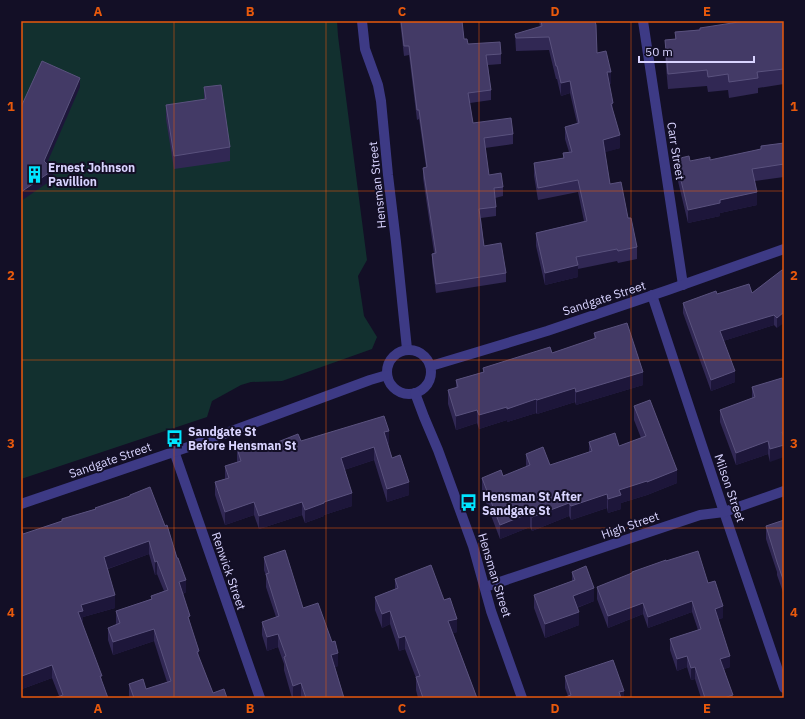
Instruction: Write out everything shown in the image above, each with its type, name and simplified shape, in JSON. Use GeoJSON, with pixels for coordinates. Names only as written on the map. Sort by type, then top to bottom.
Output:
{"type":"FeatureCollection","features":[{"type":"Feature","properties":{"kind":"street","name":"Hensman Street"},"geometry":{"type":"LineString","coordinates":[[362,21],[365,48],[378,85],[381,101],[407,349]]}},
{"type":"Feature","properties":{"kind":"street","name":"Carr Street"},"geometry":{"type":"LineString","coordinates":[[643,21],[683,285]]}},
{"type":"Feature","properties":{"kind":"street","name":"Sandgate Street"},"geometry":{"type":"LineString","coordinates":[[431,366],[547,331],[784,250]]}},
{"type":"Feature","properties":{"kind":"street","name":"Milson Street"},"geometry":{"type":"LineString","coordinates":[[652,295],[784,688]]}},
{"type":"Feature","properties":{"kind":"street"},"geometry":{"type":"LineString","coordinates":[[407,349],[424,355],[431,366],[432,373],[427,386],[415,393],[408,394],[400,392],[394,388],[387,375],[390,361],[394,355],[407,349]]}},
{"type":"Feature","properties":{"kind":"street","name":"Sandgate Street"},"geometry":{"type":"LineString","coordinates":[[21,504],[174,452],[387,375]]}},
{"type":"Feature","properties":{"kind":"street","name":"Hensman Street"},"geometry":{"type":"LineString","coordinates":[[415,393],[438,450],[473,546],[491,610],[522,698]]}},
{"type":"Feature","properties":{"kind":"street","name":"Renwick Street"},"geometry":{"type":"LineString","coordinates":[[174,452],[260,698]]}},
{"type":"Feature","properties":{"kind":"street","name":"High Street"},"geometry":{"type":"LineString","coordinates":[[485,587],[700,515],[724,512],[784,491]]}},
{"type":"Feature","properties":{"kind":"green space"},"geometry":{"type":"Polygon","coordinates":[[[21,21],[337,21],[367,260],[358,276],[364,316],[377,337],[372,349],[282,381],[251,382],[241,385],[212,401],[207,417],[21,479],[21,21]]]}},
{"type":"Feature","properties":{"kind":"building"},"geometry":{"type":"Polygon","coordinates":[[[401,21],[462,21],[464,39],[467,39],[468,44],[500,42],[501,54],[486,55],[491,90],[468,93],[473,123],[511,118],[513,134],[484,138],[489,175],[501,173],[503,187],[494,188],[496,207],[479,209],[484,246],[501,243],[506,273],[436,284],[432,254],[436,253],[423,168],[427,167],[419,110],[417,110],[409,46],[404,46],[401,21]]]}},
{"type":"Feature","properties":{"kind":"building"},"geometry":{"type":"Polygon","coordinates":[[[541,21],[595,21],[597,53],[606,51],[611,72],[607,72],[613,103],[611,104],[620,135],[603,140],[610,184],[621,182],[628,218],[631,218],[637,247],[618,251],[617,249],[576,257],[578,265],[545,273],[536,233],[587,221],[578,180],[538,188],[534,163],[564,158],[563,153],[572,152],[565,127],[579,123],[570,81],[561,83],[549,37],[516,38],[515,34],[542,26],[541,21]]]}},
{"type":"Feature","properties":{"kind":"building"},"geometry":{"type":"Polygon","coordinates":[[[745,21],[784,21],[784,69],[757,72],[758,78],[729,82],[728,74],[708,77],[707,70],[668,74],[665,40],[676,39],[675,32],[700,30],[700,28],[745,21]]]}},
{"type":"Feature","properties":{"kind":"building"},"geometry":{"type":"Polygon","coordinates":[[[42,61],[80,78],[44,161],[53,170],[21,192],[21,107],[42,61]]]}},
{"type":"Feature","properties":{"kind":"building"},"geometry":{"type":"Polygon","coordinates":[[[221,85],[230,147],[174,156],[166,105],[206,99],[204,87],[221,85]]]}},
{"type":"Feature","properties":{"kind":"building"},"geometry":{"type":"Polygon","coordinates":[[[784,143],[784,164],[752,169],[757,192],[720,200],[720,203],[688,210],[676,159],[689,156],[690,161],[710,157],[710,160],[761,149],[761,146],[784,143]]]}},
{"type":"Feature","properties":{"kind":"building"},"geometry":{"type":"Polygon","coordinates":[[[784,270],[784,312],[777,318],[774,315],[720,331],[735,371],[711,380],[683,303],[716,291],[717,294],[749,284],[752,293],[784,270]]]}},
{"type":"Feature","properties":{"kind":"building"},"geometry":{"type":"Polygon","coordinates":[[[627,323],[643,372],[576,392],[575,388],[507,409],[507,407],[479,415],[477,410],[456,416],[448,390],[458,387],[456,380],[484,372],[483,368],[550,347],[552,353],[596,338],[594,333],[627,323]]]}},
{"type":"Feature","properties":{"kind":"building"},"geometry":{"type":"Polygon","coordinates":[[[782,378],[784,382],[784,432],[782,432],[784,445],[770,449],[768,441],[736,453],[720,410],[755,397],[752,387],[782,378]]]}},
{"type":"Feature","properties":{"kind":"building"},"geometry":{"type":"Polygon","coordinates":[[[650,400],[677,470],[647,482],[619,490],[621,495],[608,499],[607,494],[571,506],[569,503],[532,517],[530,513],[500,525],[482,478],[501,470],[503,476],[530,465],[526,454],[543,447],[550,465],[592,451],[589,442],[615,433],[619,446],[646,436],[634,406],[650,400]]]}},
{"type":"Feature","properties":{"kind":"building"},"geometry":{"type":"Polygon","coordinates":[[[384,416],[389,431],[384,432],[392,458],[400,455],[409,482],[387,489],[374,447],[341,458],[352,493],[305,510],[302,502],[259,516],[254,502],[225,512],[215,482],[229,478],[225,466],[241,461],[237,448],[252,442],[255,451],[298,434],[301,441],[384,416]]]}},
{"type":"Feature","properties":{"kind":"building"},"geometry":{"type":"Polygon","coordinates":[[[150,487],[165,526],[167,525],[177,558],[186,580],[179,582],[199,651],[197,652],[213,693],[224,689],[227,698],[134,698],[129,684],[143,679],[146,689],[171,681],[154,629],[113,642],[108,628],[120,623],[116,611],[152,599],[151,596],[168,590],[157,561],[155,562],[149,541],[104,557],[115,595],[81,605],[83,611],[78,612],[102,676],[100,676],[108,698],[54,698],[63,695],[52,665],[22,676],[21,675],[21,528],[23,534],[62,521],[62,519],[96,509],[95,508],[130,496],[150,487]]]}},
{"type":"Feature","properties":{"kind":"building"},"geometry":{"type":"Polygon","coordinates":[[[784,520],[784,582],[766,526],[784,520]]]}},
{"type":"Feature","properties":{"kind":"building"},"geometry":{"type":"Polygon","coordinates":[[[285,550],[303,608],[318,603],[332,642],[335,641],[338,653],[331,655],[344,698],[306,698],[301,683],[293,686],[284,657],[286,656],[278,634],[267,637],[262,622],[279,616],[266,574],[269,573],[264,557],[285,550]]]}},
{"type":"Feature","properties":{"kind":"building"},"geometry":{"type":"Polygon","coordinates":[[[698,551],[708,583],[715,581],[723,606],[715,609],[730,656],[720,659],[733,695],[724,698],[705,698],[695,667],[691,668],[687,656],[677,659],[670,639],[701,629],[692,601],[648,617],[643,603],[608,616],[597,587],[632,572],[698,551]]]}},
{"type":"Feature","properties":{"kind":"building"},"geometry":{"type":"Polygon","coordinates":[[[431,565],[444,600],[450,598],[457,619],[448,621],[477,698],[423,698],[416,677],[420,676],[405,636],[399,638],[390,611],[382,614],[375,597],[398,588],[395,579],[431,565]]]}},
{"type":"Feature","properties":{"kind":"building"},"geometry":{"type":"Polygon","coordinates":[[[586,566],[594,588],[573,596],[579,612],[545,624],[534,595],[575,580],[572,572],[586,566]]]}},
{"type":"Feature","properties":{"kind":"building"},"geometry":{"type":"Polygon","coordinates":[[[613,660],[624,691],[619,692],[621,698],[563,698],[571,695],[565,676],[613,660]]]}},
{"type":"Feature","properties":{"kind":"place","name":"Ernest Johnson Pavillion"},"geometry":{"type":"Point","coordinates":[35,174]}},
{"type":"Feature","properties":{"kind":"place","name":"Sandgate St Before Hensman St"},"geometry":{"type":"Point","coordinates":[175,438]}},
{"type":"Feature","properties":{"kind":"place","name":"Hensman St After Sandgate St"},"geometry":{"type":"Point","coordinates":[469,503]}}]}
